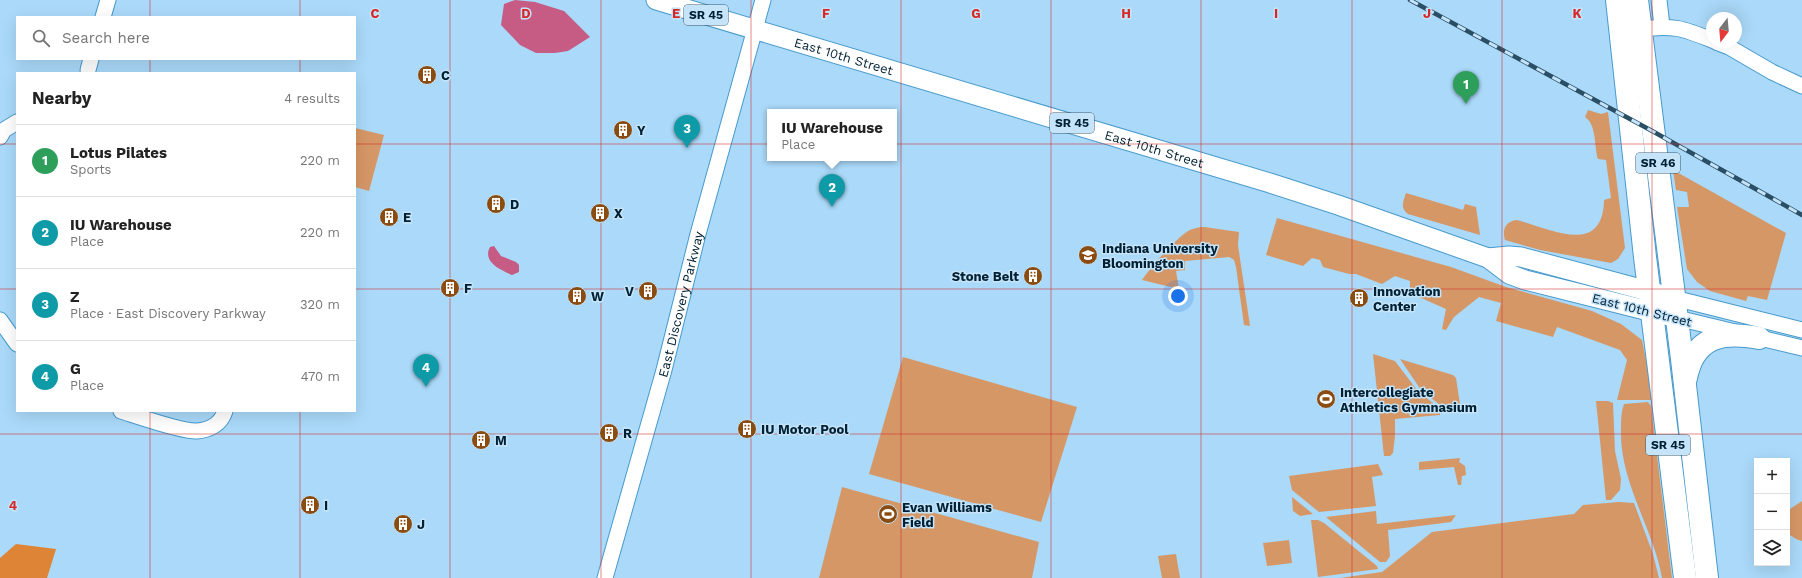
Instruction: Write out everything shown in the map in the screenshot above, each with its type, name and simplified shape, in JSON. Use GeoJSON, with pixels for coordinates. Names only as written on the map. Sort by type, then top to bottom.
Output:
{"type":"FeatureCollection","features":[{"type":"Feature","properties":{"kind":"highway","name":"SR 46"},"geometry":{"type":"LineString","coordinates":[[1617,0],[1627,105],[1652,312]]}},
{"type":"Feature","properties":{"kind":"highway","name":"SR 46"},"geometry":{"type":"LineString","coordinates":[[1637,0],[1652,28],[1675,308]]}},
{"type":"Feature","properties":{"kind":"highway","name":"SR 45"},"geometry":{"type":"LineString","coordinates":[[1675,308],[1707,578]]}},
{"type":"Feature","properties":{"kind":"highway","name":"SR 45"},"geometry":{"type":"LineString","coordinates":[[1652,312],[1685,578]]}},
{"type":"Feature","properties":{"kind":"highway"},"geometry":{"type":"LineString","coordinates":[[1685,389],[1686,377],[1690,364],[1697,350],[1703,343],[1710,340],[1730,337],[1758,338]]}},
{"type":"Feature","properties":{"kind":"main road","name":"East 10th Street"},"geometry":{"type":"LineString","coordinates":[[656,0],[1270,183],[1338,205],[1488,258],[1506,272],[1519,278],[1652,312],[1675,308]]}},
{"type":"Feature","properties":{"kind":"main road","name":"East 10th Street"},"geometry":{"type":"LineString","coordinates":[[1488,258],[1509,256],[1521,257],[1649,291],[1675,308]]}},
{"type":"Feature","properties":{"kind":"street"},"geometry":{"type":"LineString","coordinates":[[103,16],[108,0]]}},
{"type":"Feature","properties":{"kind":"street","name":"East Discovery Parkway"},"geometry":{"type":"LineString","coordinates":[[605,578],[664,370],[698,234],[763,0]]}},
{"type":"Feature","properties":{"kind":"street"},"geometry":{"type":"LineString","coordinates":[[1659,0],[1652,28],[1677,28],[1706,38]]}},
{"type":"Feature","properties":{"kind":"street"},"geometry":{"type":"LineString","coordinates":[[1731,48],[1772,72],[1802,86]]}},
{"type":"Feature","properties":{"kind":"street"},"geometry":{"type":"LineString","coordinates":[[0,137],[4,130],[16,123]]}},
{"type":"Feature","properties":{"kind":"street","name":"East 10th Street"},"geometry":{"type":"LineString","coordinates":[[1675,308],[1802,330]]}},
{"type":"Feature","properties":{"kind":"street","name":"East 10th Street"},"geometry":{"type":"LineString","coordinates":[[1675,308],[1758,338],[1802,348]]}},
{"type":"Feature","properties":{"kind":"street"},"geometry":{"type":"LineString","coordinates":[[0,320],[16,343]]}},
{"type":"Feature","properties":{"kind":"street"},"geometry":{"type":"LineString","coordinates":[[124,412],[196,431],[213,428],[224,417],[225,412]]}},
{"type":"Feature","properties":{"kind":"shaded area"},"geometry":{"type":"Polygon","coordinates":[[[515,0],[535,2],[564,11],[590,37],[568,51],[536,53],[520,45],[501,25],[504,4],[515,0]]]}},
{"type":"Feature","properties":{"kind":"shaded area"},"geometry":{"type":"Polygon","coordinates":[[[1588,110],[1601,114],[1608,112],[1625,248],[1618,259],[1611,263],[1540,250],[1505,240],[1504,236],[1504,230],[1507,224],[1517,220],[1544,229],[1572,235],[1585,234],[1595,228],[1601,218],[1604,200],[1611,198],[1606,160],[1598,159],[1592,125],[1585,117],[1588,110]]]}},
{"type":"Feature","properties":{"kind":"shaded area"},"geometry":{"type":"Polygon","coordinates":[[[356,128],[384,135],[369,191],[356,187],[356,128]]]}},
{"type":"Feature","properties":{"kind":"shaded area"},"geometry":{"type":"Polygon","coordinates":[[[1673,170],[1786,233],[1767,300],[1748,296],[1746,301],[1710,291],[1697,282],[1687,269],[1677,207],[1689,207],[1687,192],[1676,190],[1673,170]]]}},
{"type":"Feature","properties":{"kind":"shaded area"},"geometry":{"type":"Polygon","coordinates":[[[1406,193],[1463,210],[1465,204],[1476,207],[1480,235],[1408,214],[1405,212],[1403,207],[1406,193]]]}},
{"type":"Feature","properties":{"kind":"shaded area"},"geometry":{"type":"Polygon","coordinates":[[[1277,218],[1451,267],[1506,287],[1592,311],[1621,324],[1642,340],[1654,400],[1617,400],[1627,360],[1620,350],[1557,327],[1553,337],[1496,321],[1501,303],[1479,297],[1454,317],[1446,330],[1442,329],[1446,309],[1410,293],[1410,281],[1395,276],[1382,284],[1356,274],[1349,274],[1323,267],[1320,260],[1312,258],[1303,266],[1266,255],[1277,218]]]}},
{"type":"Feature","properties":{"kind":"shaded area"},"geometry":{"type":"Polygon","coordinates":[[[1204,227],[1239,232],[1238,245],[1250,326],[1244,325],[1236,267],[1234,260],[1229,257],[1185,261],[1185,270],[1176,271],[1179,289],[1142,280],[1162,256],[1186,232],[1204,227]]]}},
{"type":"Feature","properties":{"kind":"shaded area"},"geometry":{"type":"Polygon","coordinates":[[[494,246],[501,256],[516,262],[519,265],[519,272],[512,275],[494,265],[488,252],[490,247],[494,246]]]}},
{"type":"Feature","properties":{"kind":"shaded area"},"geometry":{"type":"Polygon","coordinates":[[[1373,354],[1395,361],[1417,390],[1440,409],[1440,415],[1395,419],[1393,453],[1390,456],[1384,456],[1373,354]]]}},
{"type":"Feature","properties":{"kind":"shaded area"},"geometry":{"type":"Polygon","coordinates":[[[903,357],[1077,407],[1041,522],[869,474],[903,357]]]}},
{"type":"Feature","properties":{"kind":"shaded area"},"geometry":{"type":"Polygon","coordinates":[[[1400,359],[1453,375],[1456,378],[1461,411],[1449,412],[1421,390],[1400,359]]]}},
{"type":"Feature","properties":{"kind":"shaded area"},"geometry":{"type":"Polygon","coordinates":[[[1596,401],[1608,401],[1613,403],[1615,451],[1621,479],[1620,490],[1611,500],[1606,500],[1596,401]]]}},
{"type":"Feature","properties":{"kind":"shaded area"},"geometry":{"type":"Polygon","coordinates":[[[1648,402],[1651,406],[1672,578],[1662,578],[1652,541],[1625,467],[1622,448],[1621,419],[1624,404],[1648,402]]]}},
{"type":"Feature","properties":{"kind":"shaded area"},"geometry":{"type":"Polygon","coordinates":[[[1460,458],[1459,462],[1465,466],[1466,475],[1462,476],[1461,485],[1458,485],[1454,467],[1419,470],[1419,462],[1460,458]]]}},
{"type":"Feature","properties":{"kind":"shaded area"},"geometry":{"type":"Polygon","coordinates":[[[1378,464],[1383,475],[1372,477],[1376,506],[1319,512],[1292,490],[1289,476],[1378,464]]]}},
{"type":"Feature","properties":{"kind":"shaded area","name":"Evan Williams Field"},"geometry":{"type":"Polygon","coordinates":[[[842,487],[1039,542],[1032,578],[819,578],[842,487]]]}},
{"type":"Feature","properties":{"kind":"shaded area"},"geometry":{"type":"Polygon","coordinates":[[[1292,497],[1313,514],[1300,516],[1293,511],[1292,497]]]}},
{"type":"Feature","properties":{"kind":"shaded area"},"geometry":{"type":"Polygon","coordinates":[[[1802,501],[1802,541],[1790,535],[1790,509],[1802,501]]]}},
{"type":"Feature","properties":{"kind":"shaded area"},"geometry":{"type":"Polygon","coordinates":[[[1619,502],[1634,503],[1653,554],[1659,578],[1340,578],[1382,572],[1432,532],[1574,514],[1583,505],[1619,502]]]}},
{"type":"Feature","properties":{"kind":"shaded area"},"geometry":{"type":"Polygon","coordinates":[[[1376,511],[1377,524],[1456,515],[1451,522],[1388,530],[1390,556],[1386,562],[1380,562],[1326,517],[1376,511]]]}},
{"type":"Feature","properties":{"kind":"shaded area"},"geometry":{"type":"Polygon","coordinates":[[[1311,520],[1318,520],[1324,523],[1377,566],[1378,569],[1318,577],[1311,520]]]}},
{"type":"Feature","properties":{"kind":"shaded area"},"geometry":{"type":"Polygon","coordinates":[[[1289,540],[1292,563],[1267,566],[1263,543],[1289,540]]]}},
{"type":"Feature","properties":{"kind":"shaded area"},"geometry":{"type":"Polygon","coordinates":[[[16,544],[56,549],[47,578],[0,578],[0,558],[16,544]]]}},
{"type":"Feature","properties":{"kind":"shaded area"},"geometry":{"type":"Polygon","coordinates":[[[1176,554],[1180,578],[1162,578],[1158,556],[1176,554]]]}},
{"type":"Feature","properties":{"kind":"railway"},"geometry":{"type":"LineString","coordinates":[[1410,0],[1654,132],[1802,215]]}},
{"type":"Feature","properties":{"kind":"place","name":"C"},"geometry":{"type":"Point","coordinates":[427,75]}},
{"type":"Feature","properties":{"kind":"place","name":"Lotus Pilates"},"geometry":{"type":"Point","coordinates":[1466,104]}},
{"type":"Feature","properties":{"kind":"place","name":"Y"},"geometry":{"type":"Point","coordinates":[623,130]}},
{"type":"Feature","properties":{"kind":"place","name":"Z"},"geometry":{"type":"Point","coordinates":[687,148]}},
{"type":"Feature","properties":{"kind":"place","name":"D"},"geometry":{"type":"Point","coordinates":[496,204]}},
{"type":"Feature","properties":{"kind":"place","name":"IU Warehouse"},"geometry":{"type":"Point","coordinates":[832,207]}},
{"type":"Feature","properties":{"kind":"place","name":"X"},"geometry":{"type":"Point","coordinates":[600,213]}},
{"type":"Feature","properties":{"kind":"place","name":"E"},"geometry":{"type":"Point","coordinates":[389,217]}},
{"type":"Feature","properties":{"kind":"place","name":"Indiana University Bloomington"},"geometry":{"type":"Point","coordinates":[1088,255]}},
{"type":"Feature","properties":{"kind":"place","name":"Stone Belt"},"geometry":{"type":"Point","coordinates":[1033,276]}},
{"type":"Feature","properties":{"kind":"place","name":"F"},"geometry":{"type":"Point","coordinates":[450,288]}},
{"type":"Feature","properties":{"kind":"place","name":"V"},"geometry":{"type":"Point","coordinates":[648,291]}},
{"type":"Feature","properties":{"kind":"place","name":"W"},"geometry":{"type":"Point","coordinates":[577,296]}},
{"type":"Feature","properties":{"kind":"place","name":"Innovation Center"},"geometry":{"type":"Point","coordinates":[1359,298]}},
{"type":"Feature","properties":{"kind":"place","name":"G"},"geometry":{"type":"Point","coordinates":[426,387]}},
{"type":"Feature","properties":{"kind":"place","name":"Intercollegiate Athletics Gymnasium"},"geometry":{"type":"Point","coordinates":[1326,399]}},
{"type":"Feature","properties":{"kind":"place","name":"IU Motor Pool"},"geometry":{"type":"Point","coordinates":[747,429]}},
{"type":"Feature","properties":{"kind":"place","name":"R"},"geometry":{"type":"Point","coordinates":[609,433]}},
{"type":"Feature","properties":{"kind":"place","name":"M"},"geometry":{"type":"Point","coordinates":[481,440]}},
{"type":"Feature","properties":{"kind":"place","name":"I"},"geometry":{"type":"Point","coordinates":[310,505]}},
{"type":"Feature","properties":{"kind":"place","name":"Evan Williams Field"},"geometry":{"type":"Point","coordinates":[888,514]}},
{"type":"Feature","properties":{"kind":"place","name":"J"},"geometry":{"type":"Point","coordinates":[403,524]}}]}
